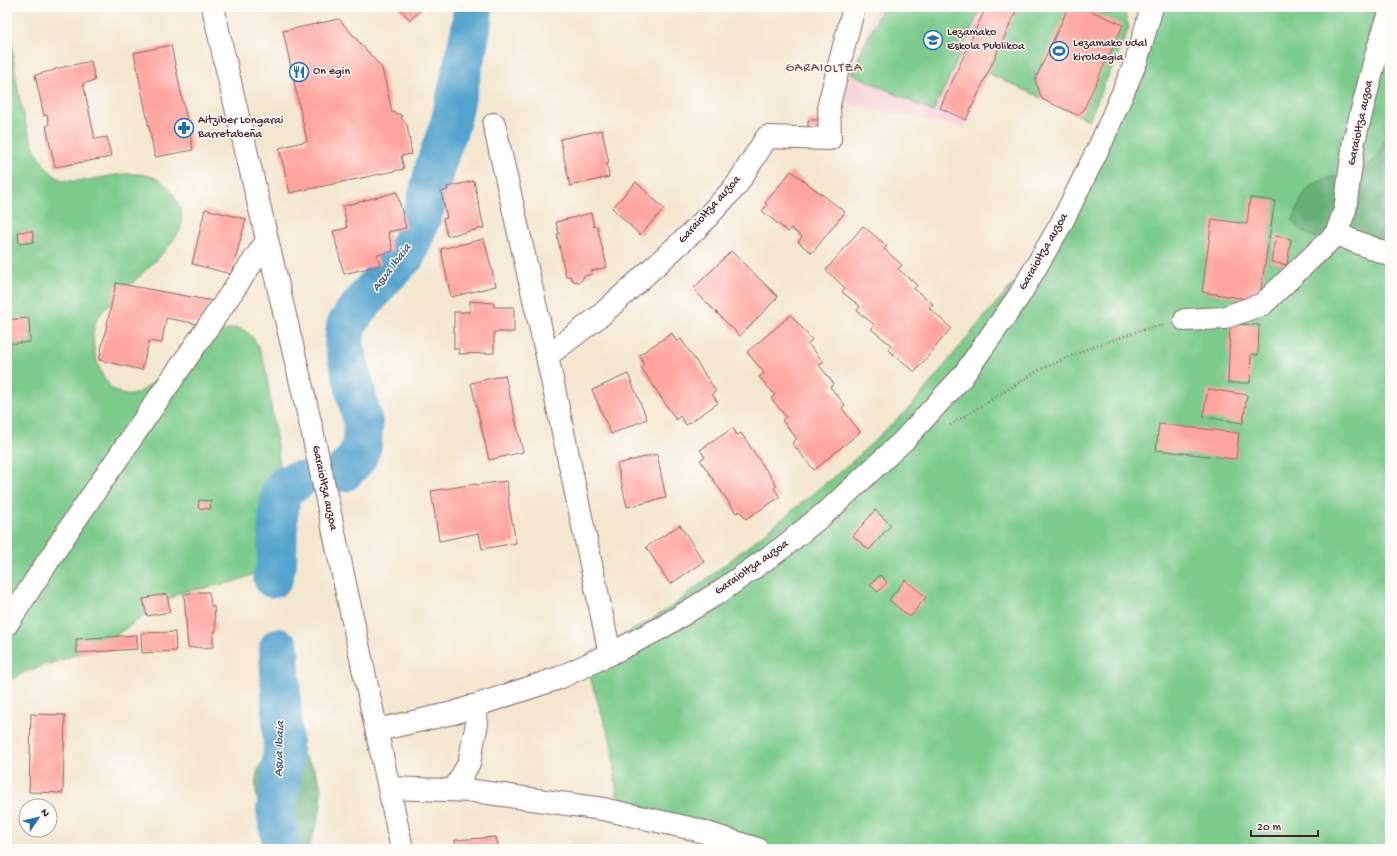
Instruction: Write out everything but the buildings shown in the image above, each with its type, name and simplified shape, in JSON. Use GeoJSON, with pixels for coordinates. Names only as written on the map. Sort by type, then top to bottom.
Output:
{"type":"FeatureCollection","features":[{"type":"Feature","properties":{"kind":"street","name":"Garaioltza auzoa"},"geometry":{"type":"LineString","coordinates":[[214,7],[312,430],[377,730],[453,712],[559,678],[661,628],[721,591],[782,548],[831,508],[904,441],[962,377],[1019,296],[1061,224],[1102,141],[1133,70],[1152,7]]}},
{"type":"Feature","properties":{"kind":"street","name":"Garaioltza auzoa"},"geometry":{"type":"LineString","coordinates":[[547,356],[601,315],[697,228],[736,186],[767,137],[830,139],[830,111],[854,7]]}},
{"type":"Feature","properties":{"kind":"street","name":"Garaioltza auzoa"},"geometry":{"type":"LineString","coordinates":[[1185,320],[1223,318],[1263,304],[1336,234],[1345,210],[1354,141],[1378,48],[1390,13]]}},
{"type":"Feature","properties":{"kind":"street"},"geometry":{"type":"LineString","coordinates":[[494,124],[547,356],[610,654]]}},
{"type":"Feature","properties":{"kind":"street"},"geometry":{"type":"LineString","coordinates":[[1336,234],[1390,255]]}},
{"type":"Feature","properties":{"kind":"street"},"geometry":{"type":"LineString","coordinates":[[7,624],[71,526],[267,241]]}},
{"type":"Feature","properties":{"kind":"street"},"geometry":{"type":"LineString","coordinates":[[454,790],[469,764],[477,723],[473,706]]}},
{"type":"Feature","properties":{"kind":"street"},"geometry":{"type":"LineString","coordinates":[[377,730],[402,849]]}},
{"type":"Feature","properties":{"kind":"street"},"geometry":{"type":"LineString","coordinates":[[389,788],[474,791],[604,808],[694,829],[757,849]]}},
{"type":"Feature","properties":{"kind":"path"},"geometry":{"type":"LineString","coordinates":[[946,427],[1041,369],[1097,345],[1142,330],[1185,320]]}},
{"type":"Feature","properties":{"kind":"shaded area","name":"Lezamako Eskola Publikoa"},"geometry":{"type":"Polygon","coordinates":[[[876,7],[1018,7],[964,127],[835,102],[851,73],[876,7]]]}},
{"type":"Feature","properties":{"kind":"green space"},"geometry":{"type":"Polygon","coordinates":[[[7,7],[10,7],[12,48],[20,99],[26,124],[34,146],[44,165],[57,177],[67,181],[121,174],[144,175],[155,178],[164,184],[172,193],[180,210],[182,222],[173,241],[150,266],[99,315],[96,321],[93,341],[98,364],[103,376],[109,385],[117,392],[126,395],[134,394],[145,389],[189,353],[214,336],[226,330],[236,328],[244,330],[253,338],[262,356],[268,381],[282,481],[278,487],[273,508],[272,567],[234,582],[179,593],[111,638],[80,653],[23,673],[7,682],[7,7]]]}},
{"type":"Feature","properties":{"kind":"green space"},"geometry":{"type":"Polygon","coordinates":[[[883,7],[982,7],[933,112],[851,73],[883,7]]]}},
{"type":"Feature","properties":{"kind":"green space","name":"Lezamako udal kiroldegia"},"geometry":{"type":"Polygon","coordinates":[[[1018,7],[1123,7],[1129,28],[1089,120],[988,73],[1018,7]]]}},
{"type":"Feature","properties":{"kind":"green space"},"geometry":{"type":"Polygon","coordinates":[[[1161,7],[1390,7],[1390,126],[1384,145],[1378,156],[1365,168],[1293,220],[1296,226],[1309,235],[1390,247],[1390,849],[756,849],[683,827],[617,795],[611,742],[583,657],[651,620],[674,605],[855,459],[914,403],[975,328],[1050,241],[1161,7]]]}},
{"type":"Feature","properties":{"kind":"green space"},"geometry":{"type":"Polygon","coordinates":[[[1390,126],[1390,247],[1318,238],[1300,229],[1292,220],[1309,188],[1315,183],[1323,180],[1358,172],[1366,167],[1380,152],[1390,126]]]}},
{"type":"Feature","properties":{"kind":"green space"},"geometry":{"type":"Polygon","coordinates":[[[279,752],[298,753],[306,758],[313,767],[321,787],[321,808],[308,849],[270,849],[256,794],[256,783],[257,773],[261,764],[267,758],[279,752]]]}},
{"type":"Feature","properties":{"kind":"waterway","name":"Asua Ibaia"},"geometry":{"type":"LineString","coordinates":[[344,472],[357,458],[362,445],[363,423],[344,343],[346,326],[355,312],[385,276],[405,256],[412,241],[425,207],[436,163],[450,124],[471,29],[473,7]]}},
{"type":"Feature","properties":{"kind":"waterway","name":"Asua Ibaia"},"geometry":{"type":"LineString","coordinates":[[273,578],[277,563],[278,518],[281,493],[286,485],[297,481]]}},
{"type":"Feature","properties":{"kind":"waterway","name":"Asua Ibaia"},"geometry":{"type":"LineString","coordinates":[[279,648],[283,749],[280,786],[276,810],[282,849]]}},
{"type":"Feature","properties":{"kind":"place","name":"Lezamako Eskola Publikoa"},"geometry":{"type":"Point","coordinates":[933,40]}},
{"type":"Feature","properties":{"kind":"place","name":"Lezamako udal kiroldegia"},"geometry":{"type":"Point","coordinates":[1059,51]}},
{"type":"Feature","properties":{"kind":"place","name":"On egin"},"geometry":{"type":"Point","coordinates":[299,72]}},
{"type":"Feature","properties":{"kind":"place","name":"Aitziber Longarai Barretabeña"},"geometry":{"type":"Point","coordinates":[184,128]}},
{"type":"Feature","properties":{"kind":"district","name":"GARAIOLTZA"},"geometry":{"type":"Point","coordinates":[824,68]}}]}
